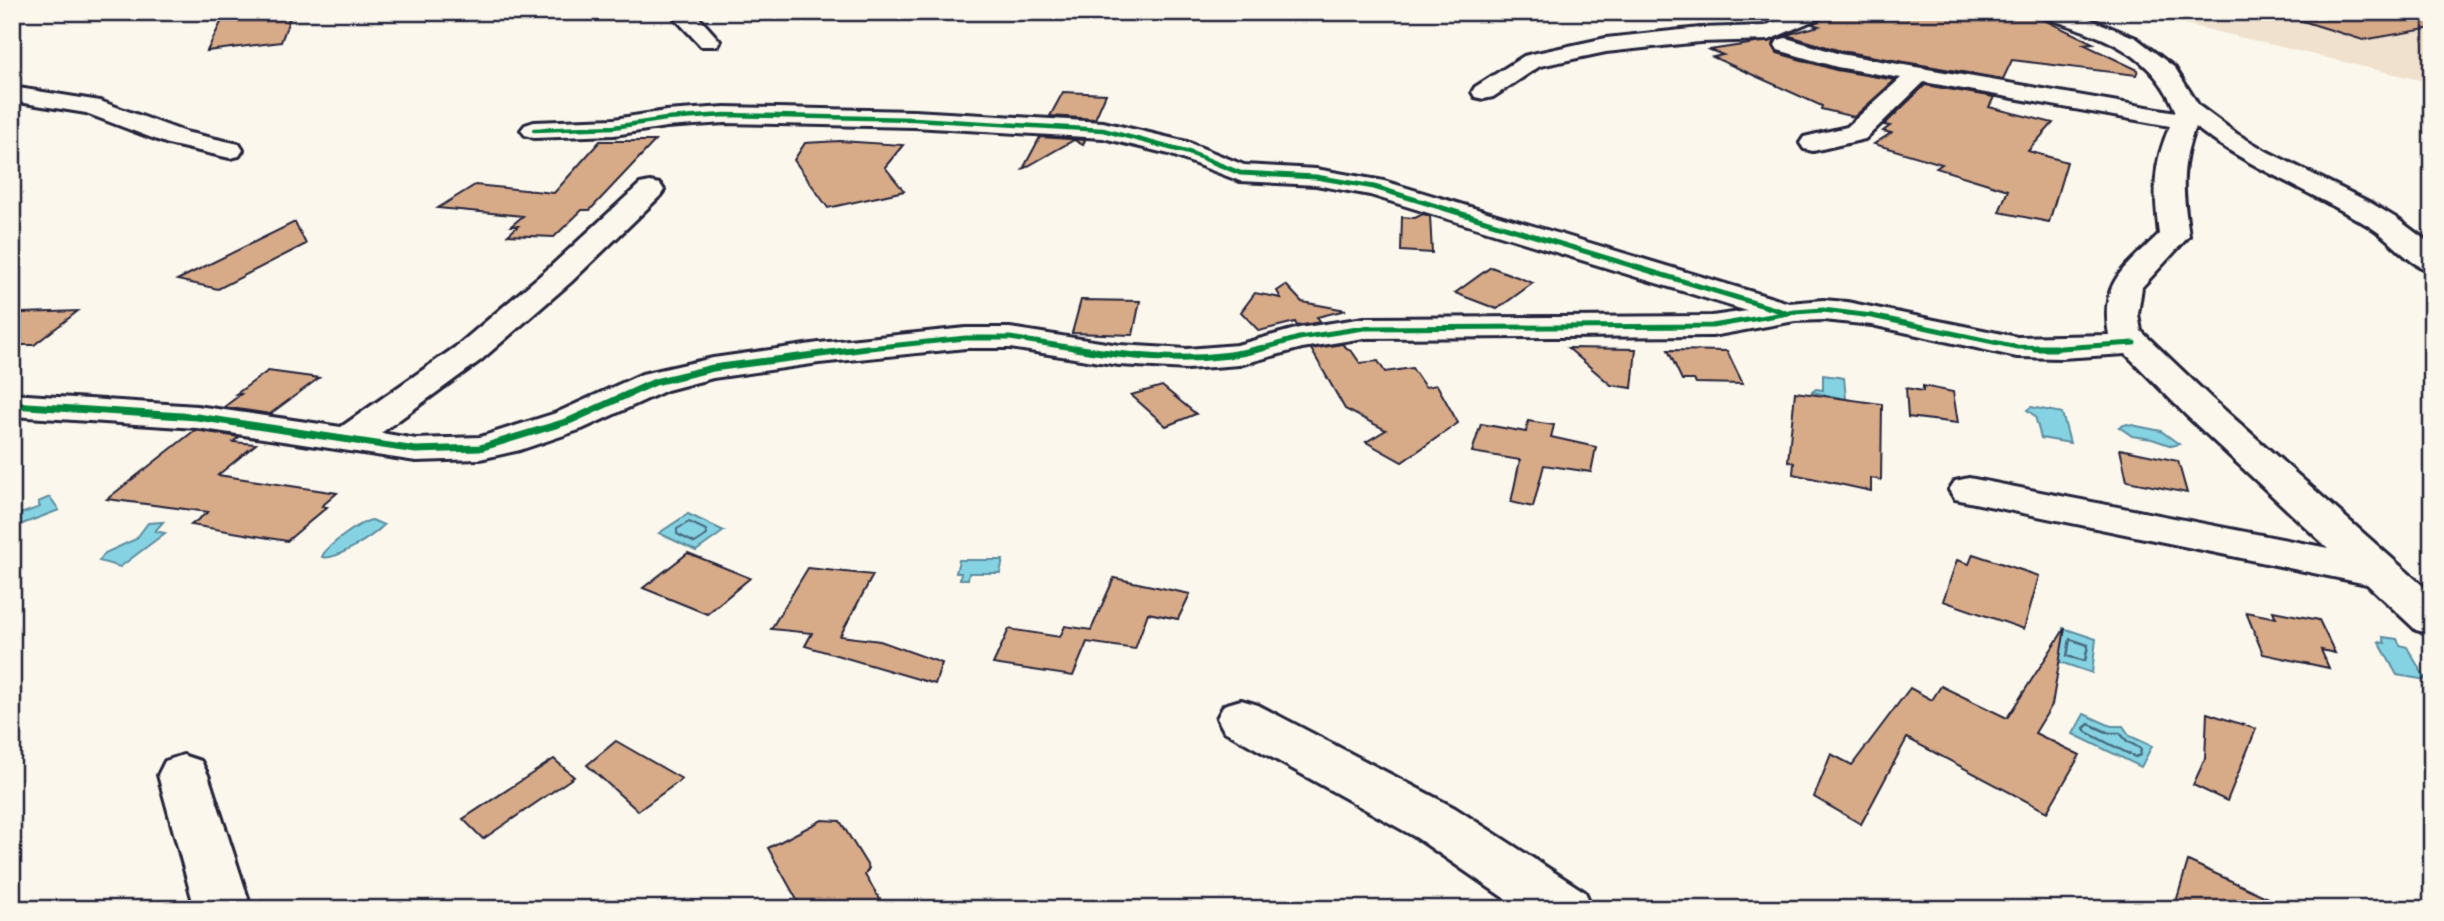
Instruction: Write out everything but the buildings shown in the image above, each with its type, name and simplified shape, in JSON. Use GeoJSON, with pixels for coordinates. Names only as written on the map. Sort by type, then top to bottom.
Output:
{"type":"FeatureCollection","features":[{"type":"Feature","properties":{"kind":"street"},"geometry":{"type":"LineString","coordinates":[[680,12],[692,21],[709,41]]}},
{"type":"Feature","properties":{"kind":"street"},"geometry":{"type":"LineString","coordinates":[[1484,92],[1532,61],[1619,44],[1700,35],[1769,33],[1814,12]]}},
{"type":"Feature","properties":{"kind":"street"},"geometry":{"type":"LineString","coordinates":[[2051,12],[2095,27],[2138,47],[2168,74],[2188,116],[2171,154],[2169,195],[2174,236],[2126,285],[2122,314],[2125,334],[2198,406],[2432,619]]}},
{"type":"Feature","properties":{"kind":"street"},"geometry":{"type":"LineString","coordinates":[[1786,45],[1838,60],[2188,116],[2234,143],[2374,215],[2419,248],[2432,262]]}},
{"type":"Feature","properties":{"kind":"street"},"geometry":{"type":"LineString","coordinates":[[1813,143],[1856,133],[1919,74]]}},
{"type":"Feature","properties":{"kind":"street"},"geometry":{"type":"LineString","coordinates":[[12,94],[91,106],[177,138],[230,150]]}},
{"type":"Feature","properties":{"kind":"street"},"geometry":{"type":"LineString","coordinates":[[534,130],[614,127],[666,119],[725,116],[914,119],[1103,130],[1178,148],[1240,173],[1316,177],[1374,187],[1786,313]]}},
{"type":"Feature","properties":{"kind":"street"},"geometry":{"type":"LineString","coordinates":[[349,439],[468,353],[560,275],[650,190]]}},
{"type":"Feature","properties":{"kind":"street"},"geometry":{"type":"LineString","coordinates":[[12,405],[197,417],[416,450],[480,448],[535,434],[675,376],[760,361],[966,338],[1010,338],[1119,355],[1187,359],[1239,355],[1299,338],[1364,328],[1712,326],[1749,322],[1808,310],[1848,313],[1992,342],[2036,348],[2134,343]]}},
{"type":"Feature","properties":{"kind":"street"},"geometry":{"type":"LineString","coordinates":[[1969,490],[2381,572]]}},
{"type":"Feature","properties":{"kind":"street"},"geometry":{"type":"LineString","coordinates":[[1241,718],[1436,823],[1565,909]]}},
{"type":"Feature","properties":{"kind":"street"},"geometry":{"type":"LineString","coordinates":[[183,775],[220,898],[218,909]]}},
{"type":"Feature","properties":{"kind":"shaded area"},"geometry":{"type":"Polygon","coordinates":[[[2134,12],[2432,12],[2432,83],[2134,12]]]}},
{"type":"Feature","properties":{"kind":"water"},"geometry":{"type":"Polygon","coordinates":[[[1823,375],[1844,378],[1846,399],[1812,392],[1816,389],[1823,390],[1823,375]]]}},
{"type":"Feature","properties":{"kind":"water"},"geometry":{"type":"Polygon","coordinates":[[[2031,407],[2062,413],[2070,443],[2041,438],[2035,416],[2027,410],[2031,407]]]}},
{"type":"Feature","properties":{"kind":"water"},"geometry":{"type":"Polygon","coordinates":[[[2127,424],[2161,431],[2179,444],[2172,446],[2132,436],[2119,427],[2127,424]]]}},
{"type":"Feature","properties":{"kind":"water"},"geometry":{"type":"Polygon","coordinates":[[[50,497],[59,510],[12,528],[12,517],[40,507],[38,502],[50,497]]]}},
{"type":"Feature","properties":{"kind":"water"},"geometry":{"type":"Polygon","coordinates":[[[688,514],[724,531],[696,551],[659,533],[688,514]]]}},
{"type":"Feature","properties":{"kind":"water"},"geometry":{"type":"Polygon","coordinates":[[[372,520],[384,525],[345,552],[322,557],[329,547],[360,525],[372,520]]]}},
{"type":"Feature","properties":{"kind":"water"},"geometry":{"type":"Polygon","coordinates":[[[163,522],[155,531],[165,533],[120,567],[99,561],[105,553],[136,539],[148,523],[163,522]]]}},
{"type":"Feature","properties":{"kind":"water"},"geometry":{"type":"Polygon","coordinates":[[[959,560],[1003,560],[1000,573],[969,573],[968,579],[960,579],[961,573],[956,573],[959,560]]]}},
{"type":"Feature","properties":{"kind":"water"},"geometry":{"type":"Polygon","coordinates":[[[2063,628],[2096,639],[2092,673],[2057,661],[2063,628]]]}},
{"type":"Feature","properties":{"kind":"water"},"geometry":{"type":"Polygon","coordinates":[[[2383,637],[2397,639],[2400,645],[2407,647],[2426,680],[2397,675],[2379,642],[2385,643],[2383,637]]]}},
{"type":"Feature","properties":{"kind":"water"},"geometry":{"type":"Polygon","coordinates":[[[2084,714],[2111,726],[2123,726],[2130,736],[2152,746],[2141,767],[2073,734],[2084,714]]]}},
{"type":"Feature","properties":{"kind":"cycle path"},"geometry":{"type":"LineString","coordinates":[[534,130],[614,127],[666,119],[725,115],[914,119],[1103,130],[1178,148],[1240,173],[1316,177],[1374,187],[1784,312]]}},
{"type":"Feature","properties":{"kind":"cycle path"},"geometry":{"type":"LineString","coordinates":[[12,405],[197,417],[416,450],[480,448],[507,442],[569,421],[655,382],[713,368],[819,353],[966,338],[1010,338],[1119,355],[1187,359],[1239,355],[1299,338],[1364,328],[1712,326],[1823,310],[1896,320],[2017,347],[2061,348],[2134,343]]}}]}
